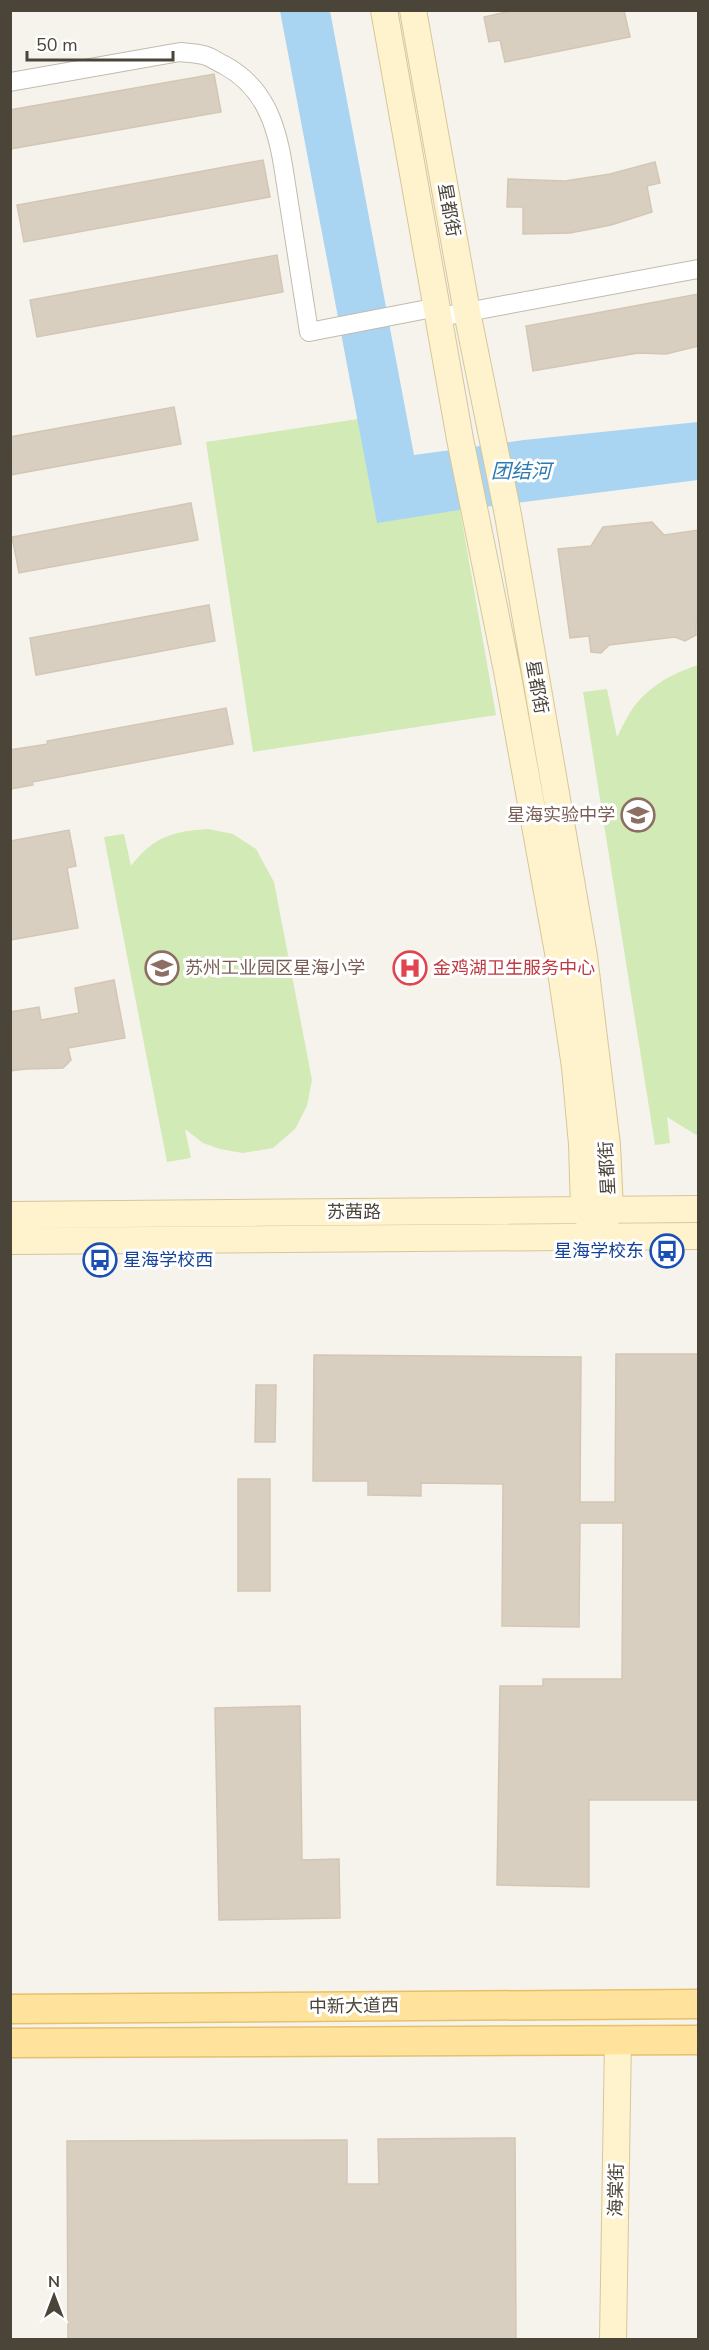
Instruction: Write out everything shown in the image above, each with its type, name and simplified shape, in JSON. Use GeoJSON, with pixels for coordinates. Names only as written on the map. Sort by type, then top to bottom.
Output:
{"type":"FeatureCollection","features":[{"type":"Feature","properties":{"kind":"main road","name":"星都街"},"geometry":{"type":"LineString","coordinates":[[384,10],[460,440],[507,671],[559,958],[575,1067],[582,1143],[584,1210],[598,1237]]}},
{"type":"Feature","properties":{"kind":"main road","name":"星都街"},"geometry":{"type":"LineString","coordinates":[[413,10],[467,312],[508,515],[584,956],[607,1145],[610,1209],[598,1237]]}},
{"type":"Feature","properties":{"kind":"main road","name":"苏茜路"},"geometry":{"type":"LineString","coordinates":[[10,1215],[699,1209]]}},
{"type":"Feature","properties":{"kind":"main road","name":"苏茜路"},"geometry":{"type":"LineString","coordinates":[[10,1241],[699,1236]]}},
{"type":"Feature","properties":{"kind":"main road","name":"中新大道西"},"geometry":{"type":"LineString","coordinates":[[10,2009],[699,2004]]}},
{"type":"Feature","properties":{"kind":"main road","name":"海棠街"},"geometry":{"type":"LineString","coordinates":[[613,2340],[618,2040]]}},
{"type":"Feature","properties":{"kind":"main road","name":"中新大道西"},"geometry":{"type":"LineString","coordinates":[[10,2043],[699,2040]]}},
{"type":"Feature","properties":{"kind":"street"},"geometry":{"type":"LineString","coordinates":[[10,82],[180,52],[204,55],[235,71],[259,94],[279,140],[309,332],[402,313],[467,312],[699,269]]}},
{"type":"Feature","properties":{"kind":"green space"},"geometry":{"type":"Polygon","coordinates":[[[358,419],[377,522],[460,510],[496,715],[253,752],[206,442],[358,419]]]}},
{"type":"Feature","properties":{"kind":"green space"},"geometry":{"type":"Polygon","coordinates":[[[698,665],[698,1136],[667,1117],[670,1143],[655,1145],[583,692],[607,689],[617,737],[633,708],[642,697],[672,675],[698,665]]]}},
{"type":"Feature","properties":{"kind":"green space"},"geometry":{"type":"Polygon","coordinates":[[[208,829],[233,834],[256,849],[274,882],[312,1080],[307,1106],[295,1129],[273,1148],[243,1153],[220,1149],[203,1143],[185,1129],[191,1158],[167,1162],[104,837],[124,834],[131,866],[147,848],[165,837],[208,829]]]}},
{"type":"Feature","properties":{"kind":"water","name":"团结河"},"geometry":{"type":"Polygon","coordinates":[[[280,11],[330,11],[414,455],[524,440],[698,422],[698,480],[460,510],[377,523],[280,11]]]}},
{"type":"Feature","properties":{"kind":"building"},"geometry":{"type":"Polygon","coordinates":[[[515,10],[624,10],[630,37],[505,62],[500,40],[489,42],[484,17],[515,10]]]}},
{"type":"Feature","properties":{"kind":"building"},"geometry":{"type":"Polygon","coordinates":[[[214,74],[221,112],[10,149],[10,110],[214,74]]]}},
{"type":"Feature","properties":{"kind":"building"},"geometry":{"type":"Polygon","coordinates":[[[263,160],[270,197],[24,242],[17,205],[263,160]]]}},
{"type":"Feature","properties":{"kind":"building"},"geometry":{"type":"Polygon","coordinates":[[[655,162],[660,183],[647,186],[652,212],[611,225],[570,233],[523,234],[523,207],[507,207],[508,179],[565,181],[610,174],[655,162]]]}},
{"type":"Feature","properties":{"kind":"building"},"geometry":{"type":"Polygon","coordinates":[[[277,255],[283,292],[37,337],[30,300],[277,255]]]}},
{"type":"Feature","properties":{"kind":"building"},"geometry":{"type":"Polygon","coordinates":[[[699,294],[699,346],[666,354],[638,353],[533,371],[526,326],[699,294]]]}},
{"type":"Feature","properties":{"kind":"building"},"geometry":{"type":"Polygon","coordinates":[[[174,407],[181,444],[10,475],[10,437],[174,407]]]}},
{"type":"Feature","properties":{"kind":"building"},"geometry":{"type":"Polygon","coordinates":[[[191,503],[198,540],[19,573],[12,537],[191,503]]]}},
{"type":"Feature","properties":{"kind":"building"},"geometry":{"type":"Polygon","coordinates":[[[652,522],[664,535],[699,530],[699,622],[696,622],[696,635],[685,641],[675,637],[609,645],[601,653],[591,652],[589,636],[570,638],[558,549],[591,546],[603,527],[652,522]]]}},
{"type":"Feature","properties":{"kind":"building"},"geometry":{"type":"Polygon","coordinates":[[[209,605],[215,641],[36,675],[30,638],[209,605]]]}},
{"type":"Feature","properties":{"kind":"building"},"geometry":{"type":"Polygon","coordinates":[[[226,708],[233,744],[32,782],[33,785],[10,789],[10,750],[226,708]]]}},
{"type":"Feature","properties":{"kind":"building"},"geometry":{"type":"Polygon","coordinates":[[[69,830],[76,866],[67,868],[78,928],[10,940],[10,841],[69,830]]]}},
{"type":"Feature","properties":{"kind":"building"},"geometry":{"type":"Polygon","coordinates":[[[114,980],[125,1038],[68,1048],[71,1060],[63,1068],[10,1071],[10,1012],[39,1007],[41,1020],[79,1013],[75,988],[114,980]]]}},
{"type":"Feature","properties":{"kind":"building"},"geometry":{"type":"Polygon","coordinates":[[[616,1354],[699,1354],[699,1800],[589,1800],[589,1887],[497,1885],[500,1686],[543,1686],[543,1679],[622,1679],[623,1523],[580,1523],[579,1627],[502,1626],[503,1484],[421,1483],[421,1496],[368,1495],[368,1481],[313,1481],[314,1355],[581,1357],[580,1502],[615,1502],[616,1354]]]}},
{"type":"Feature","properties":{"kind":"building"},"geometry":{"type":"Polygon","coordinates":[[[256,1385],[276,1385],[275,1442],[255,1442],[256,1385]]]}},
{"type":"Feature","properties":{"kind":"building"},"geometry":{"type":"Polygon","coordinates":[[[238,1479],[270,1479],[270,1591],[238,1591],[238,1479]]]}},
{"type":"Feature","properties":{"kind":"building"},"geometry":{"type":"Polygon","coordinates":[[[300,1706],[302,1860],[339,1859],[340,1918],[219,1920],[215,1708],[300,1706]]]}},
{"type":"Feature","properties":{"kind":"building"},"geometry":{"type":"Polygon","coordinates":[[[515,2138],[516,2340],[68,2340],[67,2141],[347,2140],[347,2184],[379,2184],[378,2139],[515,2138]]]}},
{"type":"Feature","properties":{"kind":"place","name":"星海实验中学"},"geometry":{"type":"Point","coordinates":[638,815]}},
{"type":"Feature","properties":{"kind":"place","name":"苏州工业园区星海小学"},"geometry":{"type":"Point","coordinates":[162,968]}},
{"type":"Feature","properties":{"kind":"place","name":"金鸡湖卫生服务中心"},"geometry":{"type":"Point","coordinates":[410,968]}},
{"type":"Feature","properties":{"kind":"place","name":"星海学校东"},"geometry":{"type":"Point","coordinates":[667,1251]}},
{"type":"Feature","properties":{"kind":"place","name":"星海学校西"},"geometry":{"type":"Point","coordinates":[100,1260]}}]}
